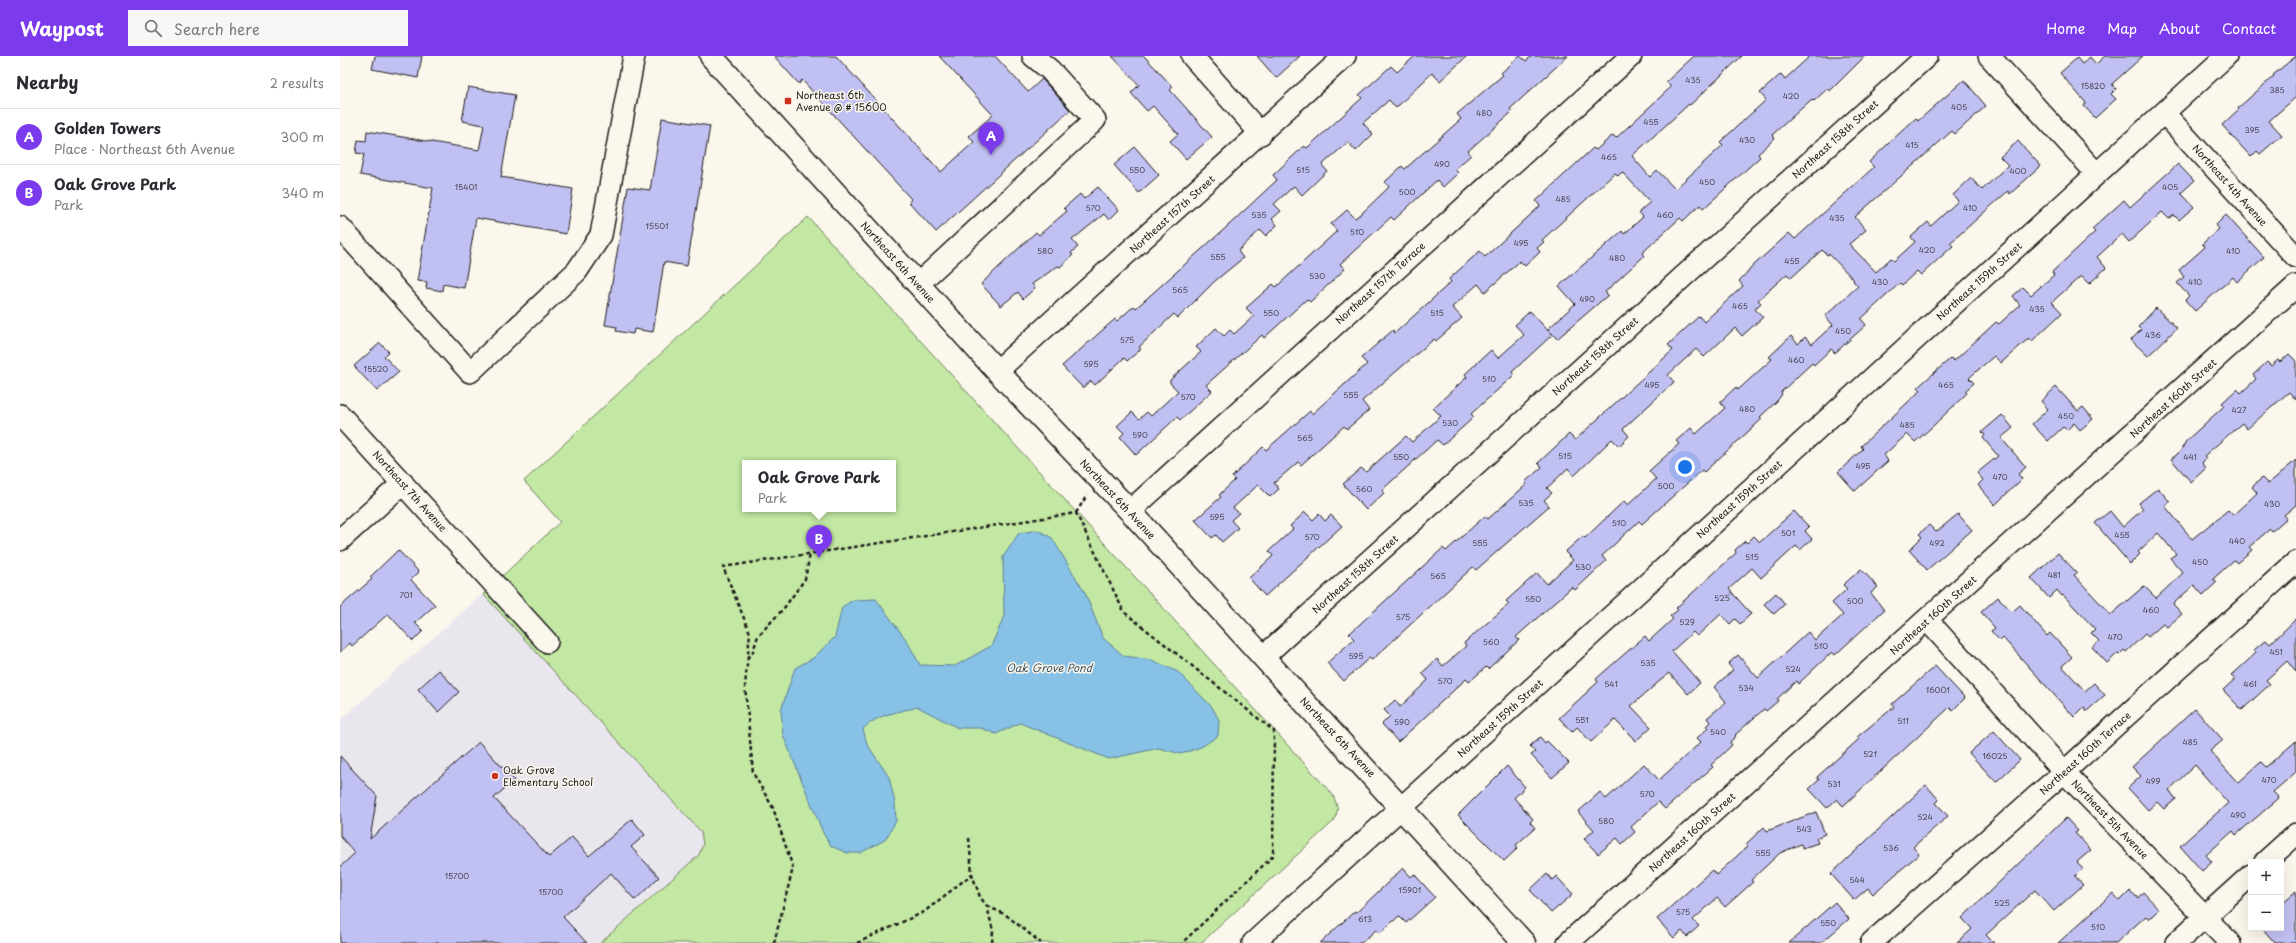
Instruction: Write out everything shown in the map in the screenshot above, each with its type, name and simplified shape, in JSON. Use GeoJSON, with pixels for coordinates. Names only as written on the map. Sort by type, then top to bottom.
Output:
{"type":"FeatureCollection","features":[{"type":"Feature","properties":{"kind":"main road","name":"Northeast 6th Avenue"},"geometry":{"type":"LineString","coordinates":[[718,58],[997,371],[1130,511],[1264,656],[1524,943]]}},
{"type":"Feature","properties":{"kind":"street"},"geometry":{"type":"LineString","coordinates":[[340,228],[470,372],[577,271],[601,235],[634,56]]}},
{"type":"Feature","properties":{"kind":"street"},"geometry":{"type":"LineString","coordinates":[[918,284],[1095,120],[1050,70],[1033,56]]}},
{"type":"Feature","properties":{"kind":"street"},"geometry":{"type":"LineString","coordinates":[[1192,56],[1261,134]]}},
{"type":"Feature","properties":{"kind":"street","name":"Northeast 157th Street"},"geometry":{"type":"LineString","coordinates":[[997,371],[1261,134],[1345,56]]}},
{"type":"Feature","properties":{"kind":"street","name":"Northeast 157th Terrace"},"geometry":{"type":"LineString","coordinates":[[1130,511],[1631,56]]}},
{"type":"Feature","properties":{"kind":"street","name":"Northeast 158th Street"},"geometry":{"type":"LineString","coordinates":[[1264,656],[1927,56]]}},
{"type":"Feature","properties":{"kind":"street"},"geometry":{"type":"LineString","coordinates":[[1989,56],[2096,173]]}},
{"type":"Feature","properties":{"kind":"street","name":"Northeast 159th Street"},"geometry":{"type":"LineString","coordinates":[[1253,943],[2226,56]]}},
{"type":"Feature","properties":{"kind":"street","name":"Northeast 4th Avenue"},"geometry":{"type":"LineString","coordinates":[[2164,113],[2296,257]]}},
{"type":"Feature","properties":{"kind":"street","name":"Northeast 160th Street"},"geometry":{"type":"LineString","coordinates":[[1568,943],[1928,621],[2296,286]]}},
{"type":"Feature","properties":{"kind":"street","name":"Northeast 7th Avenue"},"geometry":{"type":"LineString","coordinates":[[340,415],[547,642]]}},
{"type":"Feature","properties":{"kind":"street"},"geometry":{"type":"LineString","coordinates":[[340,540],[403,483]]}},
{"type":"Feature","properties":{"kind":"street","name":"Northeast 160th Terrace"},"geometry":{"type":"LineString","coordinates":[[1871,943],[2064,772],[2296,562]]}},
{"type":"Feature","properties":{"kind":"street","name":"Northeast 5th Avenue"},"geometry":{"type":"LineString","coordinates":[[1928,621],[2064,772],[2230,943]]}},
{"type":"Feature","properties":{"kind":"street"},"geometry":{"type":"LineString","coordinates":[[2269,859],[2296,834]]}},
{"type":"Feature","properties":{"kind":"street"},"geometry":{"type":"LineString","coordinates":[[2176,943],[2248,878]]}},
{"type":"Feature","properties":{"kind":"path"},"geometry":{"type":"LineString","coordinates":[[774,943],[793,868],[774,808],[753,773],[744,686],[750,632],[723,567],[1076,513],[1124,612],[1274,731],[1273,856],[1182,943]]}},
{"type":"Feature","properties":{"kind":"path"},"geometry":{"type":"LineString","coordinates":[[747,658],[752,654],[758,636],[784,608],[805,579],[810,554]]}},
{"type":"Feature","properties":{"kind":"path"},"geometry":{"type":"LineString","coordinates":[[970,838],[972,874],[980,897],[987,906],[993,931],[992,943]]}},
{"type":"Feature","properties":{"kind":"path"},"geometry":{"type":"LineString","coordinates":[[858,943],[924,912],[972,874]]}},
{"type":"Feature","properties":{"kind":"path"},"geometry":{"type":"LineString","coordinates":[[987,906],[1006,915],[1041,943]]}},
{"type":"Feature","properties":{"kind":"shaded area","name":"Oak Grove Elementary School"},"geometry":{"type":"Polygon","coordinates":[[[483,594],[701,832],[703,844],[699,855],[600,943],[340,943],[340,720],[483,594]]]}},
{"type":"Feature","properties":{"kind":"green space"},"geometry":{"type":"Polygon","coordinates":[[[808,217],[1333,795],[1338,809],[1334,821],[1201,943],[600,943],[699,855],[703,844],[701,832],[483,594],[560,522],[524,481],[808,217]]]}},
{"type":"Feature","properties":{"kind":"water","name":"Oak Grove Pond"},"geometry":{"type":"Polygon","coordinates":[[[1038,530],[1052,538],[1085,593],[1103,638],[1124,656],[1152,660],[1178,672],[1212,707],[1219,720],[1218,736],[1201,747],[1181,754],[1159,748],[1109,759],[1020,723],[996,734],[981,728],[958,728],[918,707],[889,714],[875,720],[863,729],[867,744],[889,777],[895,803],[896,821],[885,840],[860,853],[847,853],[831,846],[824,835],[783,735],[781,710],[795,668],[813,658],[835,637],[842,607],[853,600],[876,599],[907,641],[920,665],[955,666],[991,646],[1004,617],[1003,557],[1019,533],[1038,530]]]}},
{"type":"Feature","properties":{"kind":"building"},"geometry":{"type":"Polygon","coordinates":[[[375,56],[422,56],[418,78],[372,69],[375,56]]]}},
{"type":"Feature","properties":{"kind":"building"},"geometry":{"type":"Polygon","coordinates":[[[774,56],[836,56],[941,172],[974,142],[969,136],[993,115],[939,56],[995,56],[1028,92],[1042,79],[1070,110],[936,232],[909,202],[911,199],[802,80],[799,84],[774,56]]]}},
{"type":"Feature","properties":{"kind":"building"},"geometry":{"type":"Polygon","coordinates":[[[1112,56],[1144,56],[1173,87],[1170,90],[1212,137],[1186,159],[1170,141],[1178,134],[1153,106],[1147,111],[1131,93],[1139,85],[1112,56]]]}},
{"type":"Feature","properties":{"kind":"building"},"geometry":{"type":"Polygon","coordinates":[[[1257,56],[1300,56],[1276,78],[1257,56]]]}},
{"type":"Feature","properties":{"kind":"building"},"geometry":{"type":"Polygon","coordinates":[[[1415,56],[1467,56],[1440,81],[1432,73],[1396,108],[1389,100],[1363,123],[1373,134],[1356,151],[1348,142],[1322,165],[1327,171],[1302,195],[1294,186],[1274,204],[1281,211],[1272,219],[1277,225],[1266,236],[1260,230],[1238,251],[1243,258],[1215,281],[1178,318],[1174,314],[1139,347],[1141,349],[1127,361],[1124,358],[1095,385],[1091,381],[1083,388],[1062,366],[1115,319],[1117,321],[1134,306],[1136,308],[1230,224],[1277,180],[1273,175],[1304,146],[1307,148],[1362,98],[1359,95],[1391,66],[1397,72],[1415,56]]]}},
{"type":"Feature","properties":{"kind":"building"},"geometry":{"type":"Polygon","coordinates":[[[1520,56],[1526,61],[1532,56],[1568,56],[1510,109],[1512,112],[1468,151],[1471,155],[1455,169],[1458,173],[1443,187],[1437,180],[1394,220],[1391,217],[1340,264],[1345,269],[1310,302],[1307,299],[1264,338],[1262,335],[1206,385],[1212,391],[1180,420],[1177,417],[1136,455],[1120,437],[1124,433],[1117,426],[1132,412],[1139,419],[1147,412],[1151,416],[1178,391],[1170,383],[1170,380],[1201,352],[1196,347],[1216,328],[1224,336],[1230,330],[1234,334],[1254,316],[1246,308],[1273,284],[1276,287],[1337,231],[1331,224],[1347,210],[1355,218],[1361,214],[1389,187],[1385,182],[1402,166],[1405,169],[1461,119],[1457,114],[1503,75],[1501,73],[1520,56]]]}},
{"type":"Feature","properties":{"kind":"building"},"geometry":{"type":"Polygon","coordinates":[[[1694,56],[1742,56],[1690,105],[1689,104],[1632,156],[1650,177],[1657,170],[1675,189],[1723,145],[1720,142],[1766,100],[1760,93],[1781,74],[1785,79],[1810,56],[1865,56],[1830,91],[1827,89],[1814,101],[1812,99],[1772,135],[1775,138],[1758,154],[1760,157],[1703,209],[1700,205],[1683,221],[1680,218],[1642,253],[1644,256],[1605,292],[1608,295],[1557,339],[1548,329],[1575,304],[1559,286],[1622,231],[1624,234],[1643,217],[1639,212],[1650,202],[1622,172],[1618,176],[1615,173],[1542,240],[1544,242],[1537,248],[1540,252],[1525,266],[1520,261],[1485,292],[1478,284],[1452,307],[1462,318],[1436,341],[1434,339],[1362,401],[1369,410],[1347,429],[1344,426],[1301,465],[1298,462],[1274,483],[1279,489],[1270,497],[1258,485],[1233,508],[1239,513],[1231,520],[1238,528],[1222,542],[1216,535],[1212,538],[1195,520],[1221,497],[1219,495],[1235,480],[1232,477],[1263,447],[1266,450],[1310,411],[1312,414],[1367,364],[1361,358],[1393,330],[1395,333],[1451,282],[1449,279],[1480,251],[1485,257],[1540,206],[1536,201],[1593,148],[1596,150],[1613,135],[1616,138],[1671,87],[1666,82],[1694,56]]]}},
{"type":"Feature","properties":{"kind":"building"},"geometry":{"type":"Polygon","coordinates":[[[2105,56],[2143,56],[2112,84],[2116,89],[2111,94],[2116,99],[2095,118],[2084,106],[2086,103],[2060,73],[2077,58],[2082,64],[2090,57],[2096,64],[2105,56]]]}},
{"type":"Feature","properties":{"kind":"building"},"geometry":{"type":"Polygon","coordinates":[[[2296,56],[2296,97],[2269,121],[2282,135],[2260,154],[2257,151],[2251,157],[2222,125],[2239,109],[2238,108],[2274,76],[2273,75],[2296,56]]]}},
{"type":"Feature","properties":{"kind":"building"},"geometry":{"type":"Polygon","coordinates":[[[1964,80],[1986,106],[1955,134],[1952,131],[1855,217],[1866,230],[1849,244],[1876,272],[1891,258],[1894,261],[1915,242],[1911,237],[1928,222],[1931,226],[1958,201],[1953,195],[1971,178],[1982,190],[2008,165],[2000,157],[2018,141],[2041,166],[2010,194],[2008,191],[1950,243],[1953,246],[1921,275],[1917,271],[1902,285],[1900,283],[1861,319],[1866,325],[1835,353],[1831,349],[1814,365],[1812,363],[1781,392],[1782,394],[1777,401],[1760,417],[1762,419],[1738,441],[1704,472],[1702,470],[1642,524],[1639,521],[1602,556],[1606,561],[1575,590],[1572,587],[1516,637],[1519,640],[1488,669],[1486,667],[1469,682],[1466,679],[1398,742],[1382,724],[1390,716],[1384,710],[1395,700],[1400,707],[1428,680],[1422,673],[1437,659],[1443,666],[1466,646],[1464,643],[1509,604],[1506,601],[1537,573],[1547,584],[1573,560],[1565,552],[1583,536],[1585,538],[1624,501],[1628,505],[1656,479],[1649,471],[1679,444],[1676,441],[1691,428],[1696,434],[1725,408],[1720,402],[1736,387],[1738,390],[1772,359],[1769,357],[1791,336],[1798,344],[1805,337],[1812,344],[1833,325],[1825,316],[1858,286],[1853,281],[1854,280],[1829,254],[1827,255],[1822,250],[1791,278],[1787,274],[1758,300],[1761,303],[1755,309],[1763,317],[1742,336],[1735,328],[1704,357],[1696,349],[1668,375],[1674,382],[1623,429],[1629,436],[1619,446],[1612,439],[1574,476],[1568,468],[1547,488],[1552,493],[1544,500],[1549,506],[1476,570],[1473,567],[1372,660],[1369,658],[1344,681],[1327,663],[1354,639],[1349,634],[1443,548],[1446,551],[1485,516],[1488,519],[1527,484],[1525,482],[1542,467],[1538,463],[1569,434],[1575,440],[1673,350],[1668,345],[1699,316],[1704,322],[1743,286],[1739,281],[1754,265],[1789,233],[1795,239],[1874,167],[1869,162],[1890,142],[1916,118],[1918,121],[1964,80]]]}},
{"type":"Feature","properties":{"kind":"building"},"geometry":{"type":"Polygon","coordinates":[[[468,87],[515,95],[501,177],[573,189],[566,234],[476,218],[464,288],[443,284],[442,291],[426,288],[427,282],[417,281],[433,188],[360,175],[364,154],[356,153],[358,140],[366,141],[367,131],[479,150],[484,125],[462,121],[468,87]]]}},
{"type":"Feature","properties":{"kind":"building"},"geometry":{"type":"Polygon","coordinates":[[[662,118],[710,126],[687,266],[664,262],[653,332],[634,329],[633,334],[616,331],[617,327],[605,325],[628,187],[650,190],[662,118]]]}},
{"type":"Feature","properties":{"kind":"building"},"geometry":{"type":"Polygon","coordinates":[[[1135,147],[1159,175],[1139,193],[1114,165],[1135,147]]]}},
{"type":"Feature","properties":{"kind":"building"},"geometry":{"type":"Polygon","coordinates":[[[2178,164],[2194,181],[2181,193],[2194,207],[2179,220],[2174,215],[2169,219],[2162,212],[2129,242],[2122,234],[2097,257],[2106,268],[2089,284],[2081,276],[2052,302],[2062,313],[2032,341],[2029,338],[2001,363],[1994,356],[1969,378],[1974,383],[1965,391],[1967,393],[1915,442],[1907,434],[1884,455],[1888,461],[1855,491],[1838,472],[1863,449],[1861,446],[1921,390],[1918,387],[1951,358],[1954,361],[1996,322],[1999,324],[2020,305],[2013,296],[2023,287],[2031,295],[2054,275],[2052,272],[2095,232],[2092,229],[2124,200],[2130,207],[2178,164]]]}},
{"type":"Feature","properties":{"kind":"building"},"geometry":{"type":"Polygon","coordinates":[[[1098,187],[1119,210],[1109,220],[1104,214],[1072,240],[1078,247],[1071,253],[1073,255],[1060,267],[1058,266],[1032,284],[1035,288],[1023,299],[1018,292],[1001,306],[981,284],[1036,232],[1039,235],[1067,211],[1064,208],[1080,194],[1084,199],[1098,187]]]}},
{"type":"Feature","properties":{"kind":"building"},"geometry":{"type":"Polygon","coordinates":[[[2226,215],[2264,257],[2237,282],[2233,277],[2195,311],[2185,300],[2189,296],[2177,283],[2184,277],[2179,270],[2205,247],[2202,244],[2219,229],[2216,225],[2226,215]]]}},
{"type":"Feature","properties":{"kind":"building"},"geometry":{"type":"Polygon","coordinates":[[[2156,308],[2177,328],[2148,356],[2131,340],[2141,330],[2138,327],[2156,308]]]}},
{"type":"Feature","properties":{"kind":"building"},"geometry":{"type":"Polygon","coordinates":[[[1530,311],[1552,335],[1512,372],[1514,375],[1471,414],[1474,417],[1443,445],[1437,440],[1382,490],[1384,493],[1366,510],[1343,484],[1361,468],[1366,472],[1406,436],[1412,442],[1441,416],[1433,408],[1467,377],[1465,374],[1491,350],[1498,358],[1524,335],[1515,325],[1530,311]]]}},
{"type":"Feature","properties":{"kind":"building"},"geometry":{"type":"Polygon","coordinates":[[[380,343],[389,352],[384,356],[399,372],[377,391],[354,366],[380,343]]]}},
{"type":"Feature","properties":{"kind":"building"},"geometry":{"type":"Polygon","coordinates":[[[2289,354],[2296,361],[2296,400],[2289,392],[2247,429],[2242,423],[2204,456],[2206,458],[2202,463],[2206,468],[2191,482],[2171,459],[2180,452],[2186,441],[2224,406],[2222,403],[2237,389],[2241,393],[2256,379],[2253,375],[2267,362],[2271,366],[2278,360],[2280,362],[2289,354]]]}},
{"type":"Feature","properties":{"kind":"building"},"geometry":{"type":"Polygon","coordinates":[[[2056,387],[2078,411],[2083,407],[2093,419],[2080,430],[2074,423],[2067,430],[2063,427],[2048,441],[2032,424],[2048,409],[2041,401],[2056,387]]]}},
{"type":"Feature","properties":{"kind":"building"},"geometry":{"type":"Polygon","coordinates":[[[2002,415],[2013,428],[2001,438],[2026,467],[2018,474],[2022,479],[1995,505],[1978,485],[1983,480],[1977,473],[1998,456],[1983,438],[1985,435],[1982,432],[2002,415]]]}},
{"type":"Feature","properties":{"kind":"building"},"geometry":{"type":"Polygon","coordinates":[[[2296,460],[2296,505],[2284,515],[2287,518],[2272,531],[2270,529],[2249,547],[2252,550],[2237,563],[2234,560],[2213,579],[2217,582],[2203,595],[2194,585],[2173,604],[2182,614],[2167,627],[2163,624],[2148,637],[2145,634],[2126,652],[2124,650],[2120,654],[2118,653],[2107,663],[2092,647],[2099,641],[2091,633],[2095,629],[2057,590],[2049,598],[2031,578],[2058,553],[2077,573],[2074,575],[2111,615],[2144,586],[2156,598],[2183,573],[2170,558],[2176,554],[2158,533],[2138,552],[2140,554],[2130,564],[2095,523],[2110,511],[2123,527],[2143,509],[2139,503],[2158,488],[2170,502],[2165,506],[2192,539],[2228,510],[2233,515],[2257,493],[2252,487],[2262,478],[2268,484],[2296,460]]]}},
{"type":"Feature","properties":{"kind":"building"},"geometry":{"type":"Polygon","coordinates":[[[1794,511],[1809,527],[1805,531],[1812,539],[1800,550],[1796,546],[1761,578],[1752,568],[1729,589],[1751,614],[1740,624],[1735,619],[1730,624],[1721,614],[1697,636],[1693,632],[1672,651],[1700,683],[1688,694],[1669,673],[1631,706],[1651,727],[1636,741],[1615,720],[1591,742],[1577,727],[1572,732],[1559,718],[1598,682],[1596,679],[1645,636],[1649,641],[1673,619],[1670,616],[1678,610],[1676,608],[1736,553],[1735,550],[1745,541],[1747,543],[1754,536],[1760,542],[1794,511]]]}},
{"type":"Feature","properties":{"kind":"building"},"geometry":{"type":"Polygon","coordinates":[[[1305,512],[1313,520],[1319,514],[1325,521],[1331,515],[1342,526],[1265,596],[1249,578],[1273,556],[1269,551],[1293,529],[1290,526],[1305,512]]]}},
{"type":"Feature","properties":{"kind":"building"},"geometry":{"type":"Polygon","coordinates":[[[1958,514],[1972,530],[1927,570],[1909,550],[1922,537],[1919,534],[1929,525],[1936,532],[1958,514]]]}},
{"type":"Feature","properties":{"kind":"building"},"geometry":{"type":"Polygon","coordinates":[[[398,550],[419,572],[411,580],[435,605],[415,623],[423,631],[413,641],[388,614],[352,646],[350,643],[340,652],[340,607],[372,579],[370,577],[398,550]]]}},
{"type":"Feature","properties":{"kind":"building"},"geometry":{"type":"Polygon","coordinates":[[[1861,569],[1878,587],[1871,593],[1884,610],[1835,655],[1832,652],[1798,684],[1796,681],[1777,699],[1778,701],[1766,711],[1764,709],[1735,735],[1736,736],[1730,742],[1732,745],[1711,765],[1713,767],[1665,809],[1658,802],[1631,827],[1635,832],[1622,844],[1617,838],[1598,854],[1584,839],[1594,830],[1578,812],[1600,792],[1606,799],[1644,764],[1659,780],[1701,742],[1697,738],[1708,728],[1706,726],[1710,722],[1707,718],[1726,702],[1714,687],[1733,670],[1728,664],[1738,655],[1758,678],[1808,632],[1815,640],[1843,615],[1832,603],[1847,589],[1843,585],[1861,569]]]}},
{"type":"Feature","properties":{"kind":"building"},"geometry":{"type":"Polygon","coordinates":[[[1776,593],[1785,604],[1774,614],[1764,604],[1776,593]]]}},
{"type":"Feature","properties":{"kind":"building"},"geometry":{"type":"Polygon","coordinates":[[[1998,597],[2012,612],[2020,605],[2047,636],[2050,633],[2072,657],[2062,666],[2085,691],[2094,683],[2105,695],[2087,711],[2084,707],[2074,717],[2003,638],[2000,641],[1991,631],[1995,628],[1981,612],[1998,597]]]}},
{"type":"Feature","properties":{"kind":"building"},"geometry":{"type":"Polygon","coordinates":[[[2296,619],[2296,671],[2287,661],[2266,680],[2270,684],[2242,710],[2223,690],[2235,679],[2231,676],[2256,653],[2254,650],[2266,640],[2270,644],[2296,619]]]}},
{"type":"Feature","properties":{"kind":"building"},"geometry":{"type":"Polygon","coordinates":[[[1935,666],[1965,698],[1953,710],[1950,707],[1843,806],[1837,799],[1827,808],[1809,789],[1819,780],[1817,777],[1859,739],[1857,737],[1894,707],[1892,704],[1935,666]]]}},
{"type":"Feature","properties":{"kind":"building"},"geometry":{"type":"Polygon","coordinates":[[[439,670],[459,692],[438,712],[418,689],[439,670]]]}},
{"type":"Feature","properties":{"kind":"building"},"geometry":{"type":"Polygon","coordinates":[[[2195,709],[2223,740],[2210,751],[2238,783],[2261,762],[2266,767],[2296,741],[2296,772],[2273,792],[2279,798],[2236,835],[2233,831],[2206,855],[2212,862],[2202,871],[2180,846],[2228,803],[2195,765],[2169,790],[2176,799],[2164,809],[2157,802],[2148,810],[2128,788],[2141,776],[2132,767],[2195,709]]]}},
{"type":"Feature","properties":{"kind":"building"},"geometry":{"type":"Polygon","coordinates":[[[1994,731],[2020,760],[1996,782],[1969,753],[1994,731]]]}},
{"type":"Feature","properties":{"kind":"building"},"geometry":{"type":"Polygon","coordinates":[[[1540,737],[1545,743],[1547,741],[1569,763],[1552,778],[1531,755],[1535,752],[1530,746],[1540,737]]]}},
{"type":"Feature","properties":{"kind":"building"},"geometry":{"type":"Polygon","coordinates":[[[479,742],[514,780],[494,798],[549,857],[572,837],[589,856],[632,819],[645,835],[631,847],[659,877],[635,900],[611,873],[563,917],[587,943],[340,943],[340,867],[355,853],[340,836],[340,756],[377,796],[370,839],[479,742]]]}},
{"type":"Feature","properties":{"kind":"building"},"geometry":{"type":"Polygon","coordinates":[[[1507,766],[1525,787],[1514,798],[1533,819],[1530,822],[1535,828],[1516,845],[1518,848],[1504,861],[1458,815],[1507,766]]]}},
{"type":"Feature","properties":{"kind":"building"},"geometry":{"type":"Polygon","coordinates":[[[1926,785],[1939,800],[1936,803],[1948,816],[1913,847],[1919,854],[1873,894],[1868,888],[1854,900],[1831,874],[1926,785]]]}},
{"type":"Feature","properties":{"kind":"building"},"geometry":{"type":"Polygon","coordinates":[[[1816,812],[1825,834],[1816,838],[1818,843],[1803,848],[1801,844],[1780,853],[1751,880],[1753,882],[1725,907],[1717,898],[1693,920],[1699,926],[1687,937],[1682,931],[1674,938],[1657,919],[1712,870],[1716,875],[1748,846],[1746,844],[1764,827],[1767,831],[1816,812]]]}},
{"type":"Feature","properties":{"kind":"building"},"geometry":{"type":"Polygon","coordinates":[[[2066,818],[2078,831],[2075,833],[2091,850],[2077,862],[2083,868],[2075,876],[2083,885],[2054,911],[2035,890],[1986,935],[1994,943],[1957,943],[1972,929],[1962,918],[2066,818]]]}},
{"type":"Feature","properties":{"kind":"building"},"geometry":{"type":"Polygon","coordinates":[[[1403,868],[1411,877],[1414,874],[1435,897],[1406,923],[1399,916],[1380,933],[1376,930],[1361,943],[1320,943],[1355,911],[1357,912],[1403,868]]]}},
{"type":"Feature","properties":{"kind":"building"},"geometry":{"type":"Polygon","coordinates":[[[1547,874],[1552,880],[1556,876],[1573,894],[1551,913],[1530,890],[1547,874]]]}},
{"type":"Feature","properties":{"kind":"building"},"geometry":{"type":"Polygon","coordinates":[[[2130,891],[2138,898],[2143,892],[2159,909],[2149,919],[2146,916],[2116,943],[2058,943],[2113,893],[2120,901],[2130,891]]]}},
{"type":"Feature","properties":{"kind":"building"},"geometry":{"type":"Polygon","coordinates":[[[2296,891],[2296,943],[2275,943],[2265,931],[2284,931],[2284,901],[2296,891]]]}},
{"type":"Feature","properties":{"kind":"building"},"geometry":{"type":"Polygon","coordinates":[[[1835,902],[1849,919],[1821,943],[1789,943],[1835,902]]]}},
{"type":"Feature","properties":{"kind":"place","name":"Northeast 6th Avenue @ # 15600"},"geometry":{"type":"Point","coordinates":[788,101]}},
{"type":"Feature","properties":{"kind":"place","name":"Golden Towers"},"geometry":{"type":"Point","coordinates":[991,155]}},
{"type":"Feature","properties":{"kind":"place","name":"Oak Grove Park"},"geometry":{"type":"Point","coordinates":[819,558]}},
{"type":"Feature","properties":{"kind":"place","name":"Oak Grove Elementary School"},"geometry":{"type":"Point","coordinates":[495,776]}}]}
